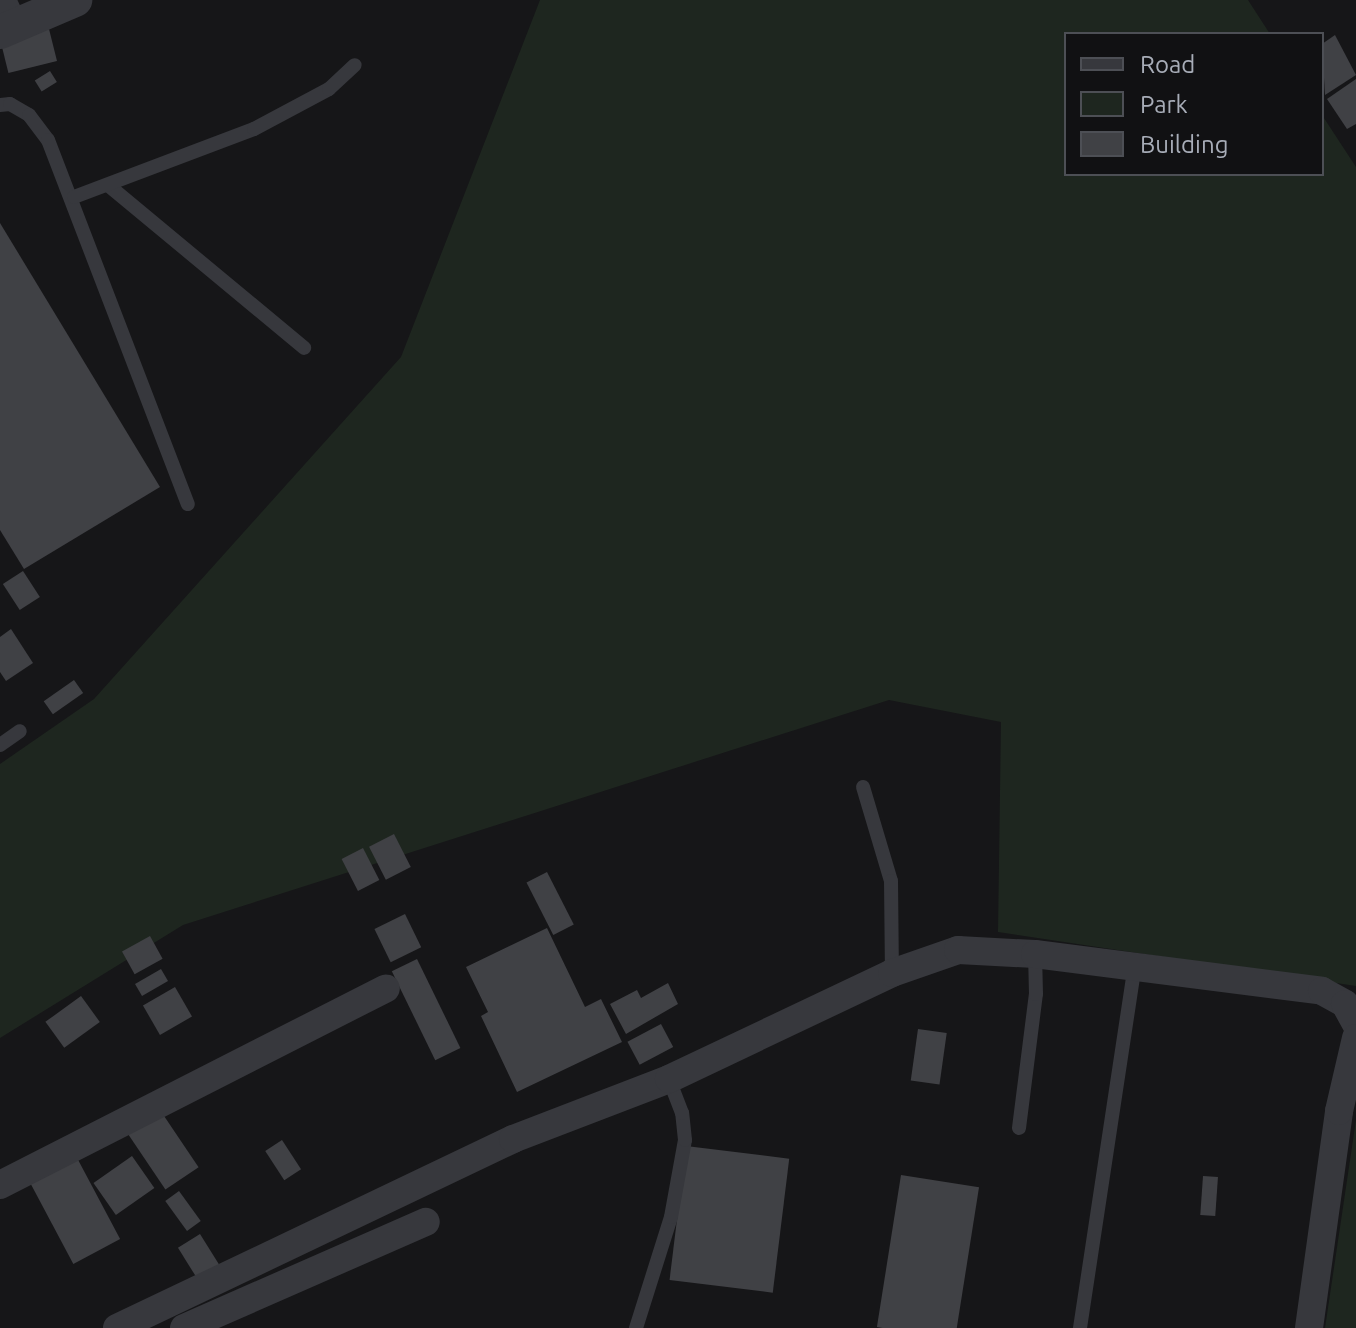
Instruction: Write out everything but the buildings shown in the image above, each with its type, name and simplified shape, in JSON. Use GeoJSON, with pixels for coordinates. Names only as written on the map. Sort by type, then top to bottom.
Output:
{"type":"FeatureCollection","features":[{"type":"Feature","properties":{"kind":"street"},"geometry":{"type":"LineString","coordinates":[[6,19],[62,2]]}},
{"type":"Feature","properties":{"kind":"street"},"geometry":{"type":"LineString","coordinates":[[117,1328],[513,1139],[669,1079],[892,973],[958,950],[1035,954],[1134,970],[1322,991],[1345,1004],[1356,1024]]}},
{"type":"Feature","properties":{"kind":"street"},"geometry":{"type":"LineString","coordinates":[[0,1185],[386,988]]}},
{"type":"Feature","properties":{"kind":"street"},"geometry":{"type":"LineString","coordinates":[[1309,1328],[1339,1111],[1356,1038]]}},
{"type":"Feature","properties":{"kind":"street"},"geometry":{"type":"LineString","coordinates":[[184,1328],[426,1222]]}},
{"type":"Feature","properties":{"kind":"lane"},"geometry":{"type":"LineString","coordinates":[[74,197],[254,129],[329,89],[355,65]]}},
{"type":"Feature","properties":{"kind":"lane"},"geometry":{"type":"LineString","coordinates":[[0,105],[10,104],[29,115],[48,140],[74,197],[188,504]]}},
{"type":"Feature","properties":{"kind":"lane"},"geometry":{"type":"LineString","coordinates":[[108,185],[304,348]]}},
{"type":"Feature","properties":{"kind":"lane"},"geometry":{"type":"LineString","coordinates":[[0,745],[20,731]]}},
{"type":"Feature","properties":{"kind":"lane"},"geometry":{"type":"LineString","coordinates":[[863,787],[891,881],[892,973]]}},
{"type":"Feature","properties":{"kind":"lane"},"geometry":{"type":"LineString","coordinates":[[1019,1128],[1036,994],[1035,954]]}},
{"type":"Feature","properties":{"kind":"lane"},"geometry":{"type":"LineString","coordinates":[[1080,1328],[1134,970]]}},
{"type":"Feature","properties":{"kind":"lane"},"geometry":{"type":"LineString","coordinates":[[636,1328],[671,1217],[685,1140],[682,1113],[669,1079]]}},
{"type":"Feature","properties":{"kind":"green space"},"geometry":{"type":"Polygon","coordinates":[[[540,0],[1248,0],[1269,32],[1064,32],[1064,176],[1324,176],[1324,118],[1356,167],[1356,986],[998,932],[1001,722],[889,700],[183,925],[0,1038],[0,764],[94,699],[401,357],[540,0]]]}},
{"type":"Feature","properties":{"kind":"green space"},"geometry":{"type":"Polygon","coordinates":[[[1356,1120],[1356,1328],[1325,1328],[1356,1120]]]}}]}
